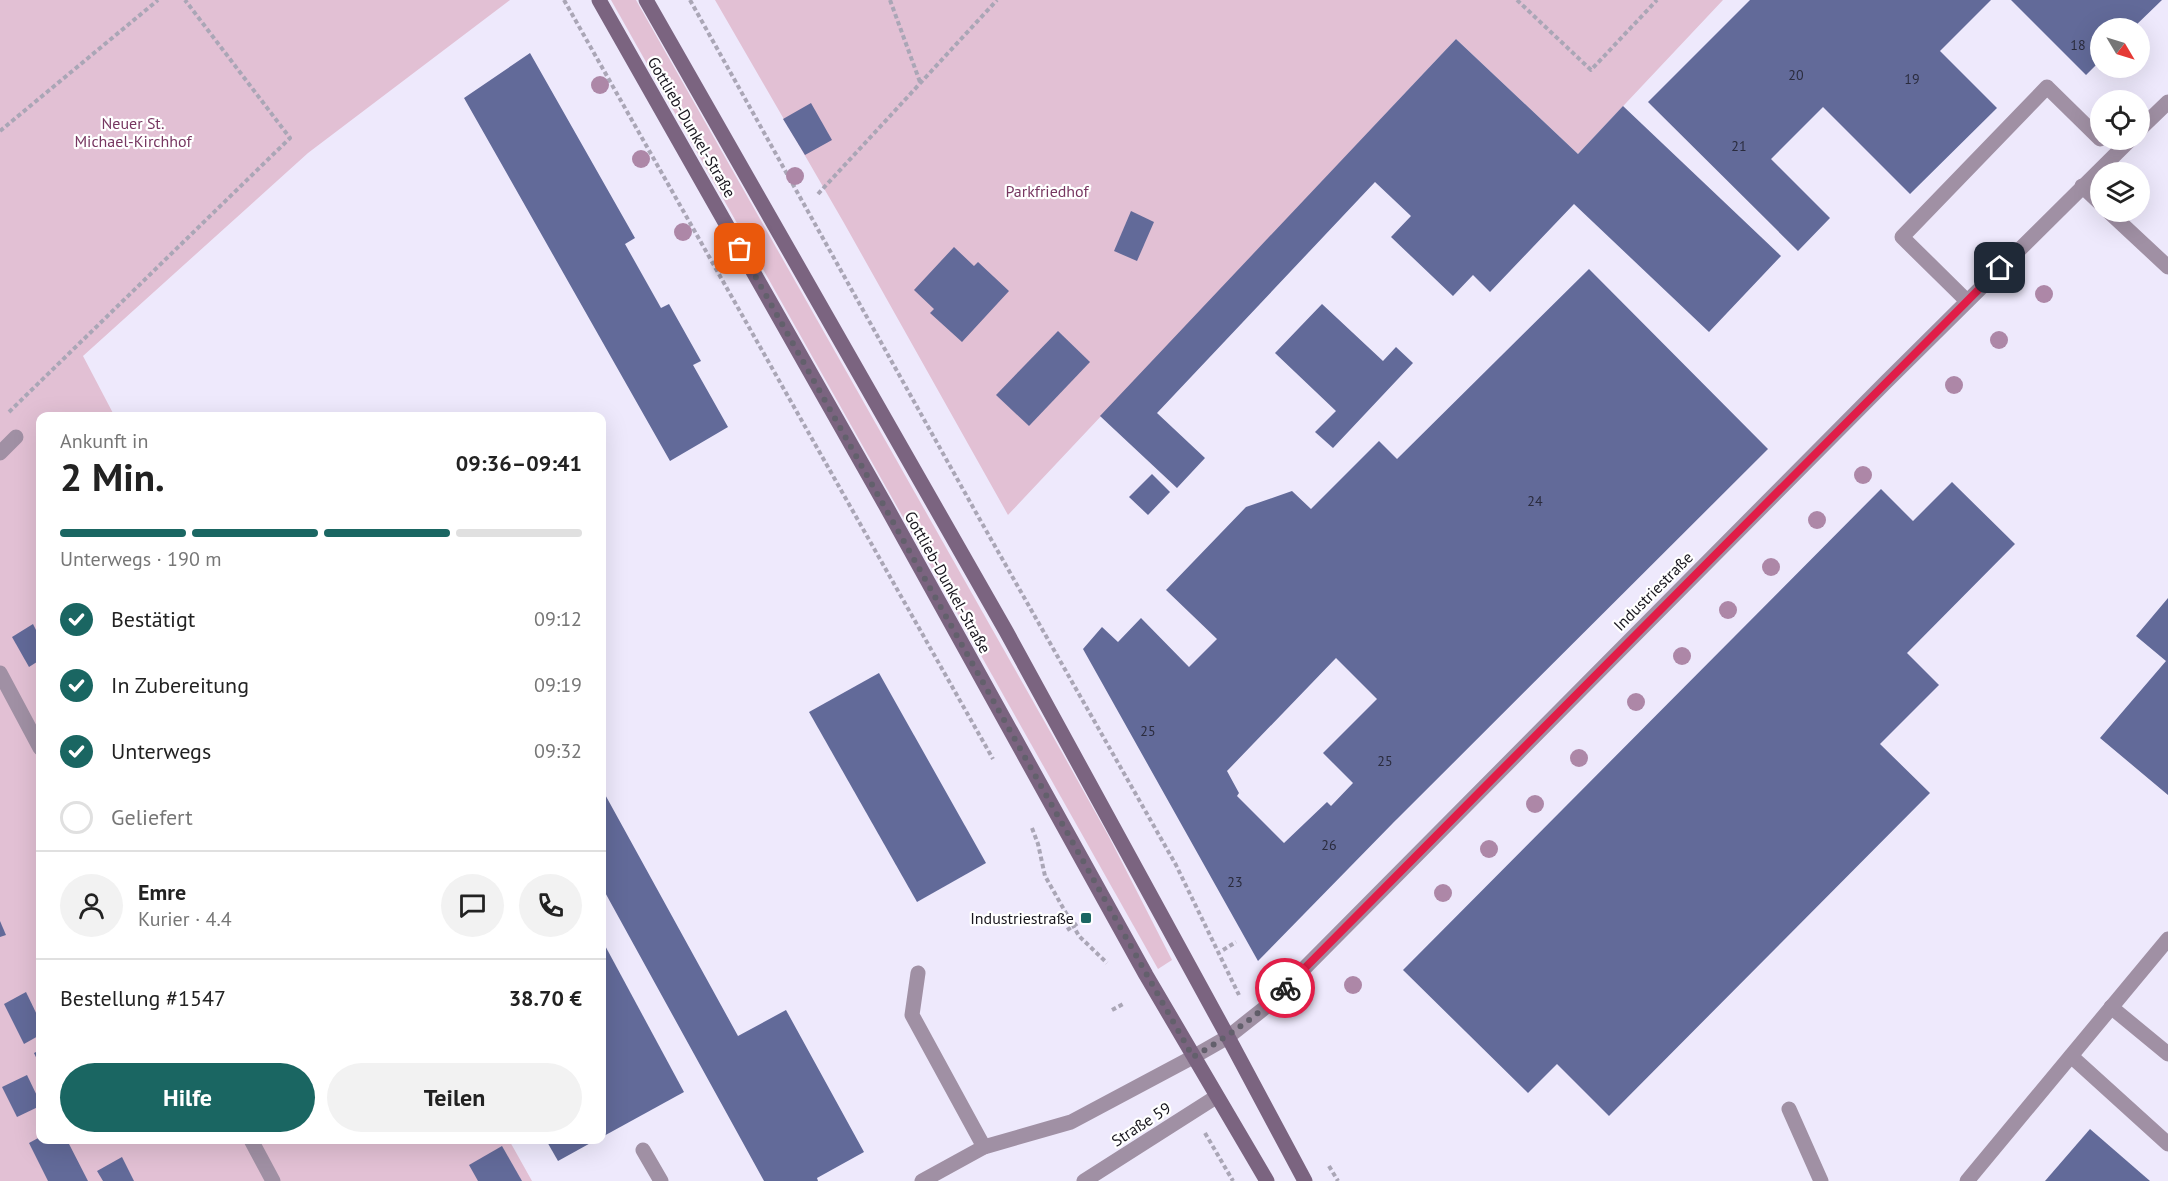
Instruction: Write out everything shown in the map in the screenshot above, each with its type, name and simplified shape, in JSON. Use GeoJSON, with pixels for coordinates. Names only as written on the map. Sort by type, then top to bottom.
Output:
{"type":"FeatureCollection","features":[{"type":"Feature","properties":{"kind":"street","name":"Gottlieb-Dunkel-Straße"},"geometry":{"type":"LineString","coordinates":[[599,0],[880,496],[1193,1057],[1268,1181]]}},
{"type":"Feature","properties":{"kind":"street","name":"Gottlieb-Dunkel-Straße"},"geometry":{"type":"LineString","coordinates":[[646,0],[1006,631],[1305,1181]]}},
{"type":"Feature","properties":{"kind":"street"},"geometry":{"type":"LineString","coordinates":[[1967,301],[1902,237],[2047,87],[2090,129]]}},
{"type":"Feature","properties":{"kind":"street"},"geometry":{"type":"LineString","coordinates":[[2150,119],[2168,102]]}},
{"type":"Feature","properties":{"kind":"street"},"geometry":{"type":"LineString","coordinates":[[2111,150],[2115,154]]}},
{"type":"Feature","properties":{"kind":"street","name":"Industriestraße"},"geometry":{"type":"LineString","coordinates":[[922,1181],[984,1148],[1071,1122],[1193,1057],[1228,1036],[1267,1006],[2119,150]]}},
{"type":"Feature","properties":{"kind":"street"},"geometry":{"type":"LineString","coordinates":[[2082,186],[2090,194]]}},
{"type":"Feature","properties":{"kind":"street"},"geometry":{"type":"LineString","coordinates":[[2120,222],[2168,267]]}},
{"type":"Feature","properties":{"kind":"street"},"geometry":{"type":"LineString","coordinates":[[0,453],[16,437]]}},
{"type":"Feature","properties":{"kind":"street"},"geometry":{"type":"LineString","coordinates":[[0,673],[36,740]]}},
{"type":"Feature","properties":{"kind":"street"},"geometry":{"type":"LineString","coordinates":[[1966,1181],[2168,939]]}},
{"type":"Feature","properties":{"kind":"street"},"geometry":{"type":"LineString","coordinates":[[918,973],[912,1015],[984,1148]]}},
{"type":"Feature","properties":{"kind":"street"},"geometry":{"type":"LineString","coordinates":[[2111,1007],[2168,1054]]}},
{"type":"Feature","properties":{"kind":"street"},"geometry":{"type":"LineString","coordinates":[[2071,1056],[2168,1144]]}},
{"type":"Feature","properties":{"kind":"street","name":"Straße 59"},"geometry":{"type":"LineString","coordinates":[[1084,1181],[1216,1097]]}},
{"type":"Feature","properties":{"kind":"street"},"geometry":{"type":"LineString","coordinates":[[1789,1109],[1821,1181]]}},
{"type":"Feature","properties":{"kind":"street"},"geometry":{"type":"LineString","coordinates":[[253,1144],[273,1181]]}},
{"type":"Feature","properties":{"kind":"street"},"geometry":{"type":"LineString","coordinates":[[644,1150],[661,1181]]}},
{"type":"Feature","properties":{"kind":"path"},"geometry":{"type":"LineString","coordinates":[[0,131],[158,0]]}},
{"type":"Feature","properties":{"kind":"path"},"geometry":{"type":"LineString","coordinates":[[9,412],[290,138],[185,0]]}},
{"type":"Feature","properties":{"kind":"path"},"geometry":{"type":"LineString","coordinates":[[564,0],[997,766]]}},
{"type":"Feature","properties":{"kind":"path"},"geometry":{"type":"LineString","coordinates":[[690,0],[979,518],[1165,845],[1212,939]]}},
{"type":"Feature","properties":{"kind":"path"},"geometry":{"type":"LineString","coordinates":[[890,0],[920,82]]}},
{"type":"Feature","properties":{"kind":"path"},"geometry":{"type":"LineString","coordinates":[[818,194],[997,0]]}},
{"type":"Feature","properties":{"kind":"path"},"geometry":{"type":"LineString","coordinates":[[1517,0],[1592,70],[1657,0]]}},
{"type":"Feature","properties":{"kind":"path"},"geometry":{"type":"LineString","coordinates":[[1032,827],[1045,876],[1079,936],[1109,964]]}},
{"type":"Feature","properties":{"kind":"path"},"geometry":{"type":"LineString","coordinates":[[1067,930],[1086,918]]}},
{"type":"Feature","properties":{"kind":"path"},"geometry":{"type":"LineString","coordinates":[[1223,950],[1236,942]]}},
{"type":"Feature","properties":{"kind":"path"},"geometry":{"type":"LineString","coordinates":[[1113,1010],[1125,1003]]}},
{"type":"Feature","properties":{"kind":"path"},"geometry":{"type":"LineString","coordinates":[[1193,1112],[1233,1181]]}},
{"type":"Feature","properties":{"kind":"green space","name":"Neuer St. Michael-Kirchhof"},"geometry":{"type":"Polygon","coordinates":[[[0,0],[510,0],[308,153],[83,356],[112,412],[36,412],[36,1144],[511,1144],[532,1181],[0,1181],[0,0]]]}},
{"type":"Feature","properties":{"kind":"green space"},"geometry":{"type":"Polygon","coordinates":[[[611,0],[636,0],[1064,756],[1108,835],[1172,960],[1158,969],[611,0]]]}},
{"type":"Feature","properties":{"kind":"green space","name":"Parkfriedhof"},"geometry":{"type":"Polygon","coordinates":[[[715,0],[1723,0],[1578,154],[1456,39],[1008,515],[844,223],[715,0]]]}},
{"type":"Feature","properties":{"kind":"building"},"geometry":{"type":"Polygon","coordinates":[[[1750,0],[1991,0],[1940,51],[1997,108],[1910,194],[1823,107],[1771,159],[1830,218],[1798,251],[1648,102],[1750,0]]]}},
{"type":"Feature","properties":{"kind":"building"},"geometry":{"type":"Polygon","coordinates":[[[2011,0],[2162,0],[2143,18],[2090,18],[2090,71],[2086,75],[2011,0]]]}},
{"type":"Feature","properties":{"kind":"building"},"geometry":{"type":"Polygon","coordinates":[[[1456,39],[1578,154],[1623,106],[1781,256],[1709,332],[1574,204],[1490,292],[1473,275],[1453,296],[1391,237],[1411,216],[1375,182],[1157,413],[1205,458],[1177,488],[1100,416],[1456,39]]]}},
{"type":"Feature","properties":{"kind":"building"},"geometry":{"type":"Polygon","coordinates":[[[530,53],[635,238],[625,244],[661,308],[669,304],[701,361],[693,365],[728,427],[670,461],[464,98],[530,53]]]}},
{"type":"Feature","properties":{"kind":"building"},"geometry":{"type":"Polygon","coordinates":[[[811,103],[832,140],[805,155],[783,119],[811,103]]]}},
{"type":"Feature","properties":{"kind":"building"},"geometry":{"type":"Polygon","coordinates":[[[1131,211],[1154,222],[1137,261],[1114,251],[1131,211]]]}},
{"type":"Feature","properties":{"kind":"building"},"geometry":{"type":"Polygon","coordinates":[[[954,247],[974,266],[978,262],[1009,291],[962,342],[930,313],[934,309],[914,290],[954,247]]]}},
{"type":"Feature","properties":{"kind":"building"},"geometry":{"type":"Polygon","coordinates":[[[1589,269],[1768,449],[1258,961],[1083,649],[1102,627],[1118,642],[1141,618],[1189,667],[1217,639],[1166,590],[1246,507],[1292,491],[1311,509],[1379,441],[1397,459],[1589,269]],[[1336,658],[1227,771],[1239,793],[1237,796],[1284,843],[1327,802],[1331,806],[1353,783],[1323,753],[1377,699],[1336,658]]]}},
{"type":"Feature","properties":{"kind":"building"},"geometry":{"type":"Polygon","coordinates":[[[1322,304],[1383,361],[1396,347],[1413,363],[1333,448],[1315,432],[1336,411],[1275,353],[1322,304]]]}},
{"type":"Feature","properties":{"kind":"building"},"geometry":{"type":"Polygon","coordinates":[[[1058,331],[1090,362],[1029,426],[996,395],[1058,331]]]}},
{"type":"Feature","properties":{"kind":"building"},"geometry":{"type":"Polygon","coordinates":[[[1152,474],[1170,492],[1148,515],[1129,497],[1152,474]]]}},
{"type":"Feature","properties":{"kind":"building"},"geometry":{"type":"Polygon","coordinates":[[[1952,482],[2015,544],[1907,653],[1939,685],[1880,744],[1930,793],[1609,1116],[1557,1064],[1528,1093],[1403,970],[1881,489],[1913,521],[1952,482]]]}},
{"type":"Feature","properties":{"kind":"building"},"geometry":{"type":"Polygon","coordinates":[[[2168,598],[2168,795],[2100,738],[2166,661],[2136,636],[2168,598]]]}},
{"type":"Feature","properties":{"kind":"building"},"geometry":{"type":"Polygon","coordinates":[[[33,624],[36,630],[36,663],[29,667],[12,637],[33,624]]]}},
{"type":"Feature","properties":{"kind":"building"},"geometry":{"type":"Polygon","coordinates":[[[879,673],[986,863],[917,902],[809,712],[879,673]]]}},
{"type":"Feature","properties":{"kind":"building"},"geometry":{"type":"Polygon","coordinates":[[[606,796],[738,1036],[786,1010],[864,1152],[817,1178],[818,1181],[764,1181],[606,894],[606,796]]]}},
{"type":"Feature","properties":{"kind":"building"},"geometry":{"type":"Polygon","coordinates":[[[0,921],[6,935],[0,937],[0,921]]]}},
{"type":"Feature","properties":{"kind":"building"},"geometry":{"type":"Polygon","coordinates":[[[606,947],[684,1092],[606,1135],[606,947]]]}},
{"type":"Feature","properties":{"kind":"building"},"geometry":{"type":"Polygon","coordinates":[[[26,992],[36,1013],[36,1037],[24,1044],[4,1004],[26,992]]]}},
{"type":"Feature","properties":{"kind":"building"},"geometry":{"type":"Polygon","coordinates":[[[27,1075],[36,1094],[36,1108],[17,1117],[2,1087],[27,1075]]]}},
{"type":"Feature","properties":{"kind":"building"},"geometry":{"type":"Polygon","coordinates":[[[2090,1129],[2150,1181],[2045,1181],[2090,1129]]]}},
{"type":"Feature","properties":{"kind":"building"},"geometry":{"type":"Polygon","coordinates":[[[36,1139],[36,1144],[69,1144],[88,1181],[48,1181],[29,1143],[36,1139]]]}},
{"type":"Feature","properties":{"kind":"building"},"geometry":{"type":"Polygon","coordinates":[[[548,1144],[589,1144],[558,1161],[548,1144]]]}},
{"type":"Feature","properties":{"kind":"building"},"geometry":{"type":"Polygon","coordinates":[[[502,1146],[522,1181],[478,1181],[469,1165],[502,1146]]]}},
{"type":"Feature","properties":{"kind":"building"},"geometry":{"type":"Polygon","coordinates":[[[122,1157],[134,1181],[103,1181],[97,1171],[122,1157]]]}},
{"type":"Feature","properties":{"kind":"way so far"},"geometry":{"type":"LineString","coordinates":[[740,249],[1193,1057],[1228,1036],[1267,1006],[1285,988]]}},
{"type":"Feature","properties":{"kind":"place","name":"Industriestraße"},"geometry":{"type":"Point","coordinates":[1086,918]}},
{"type":"Feature","properties":{"kind":"route"},"geometry":{"type":"LineString","coordinates":[[1285,988],[2000,268]]}}]}
